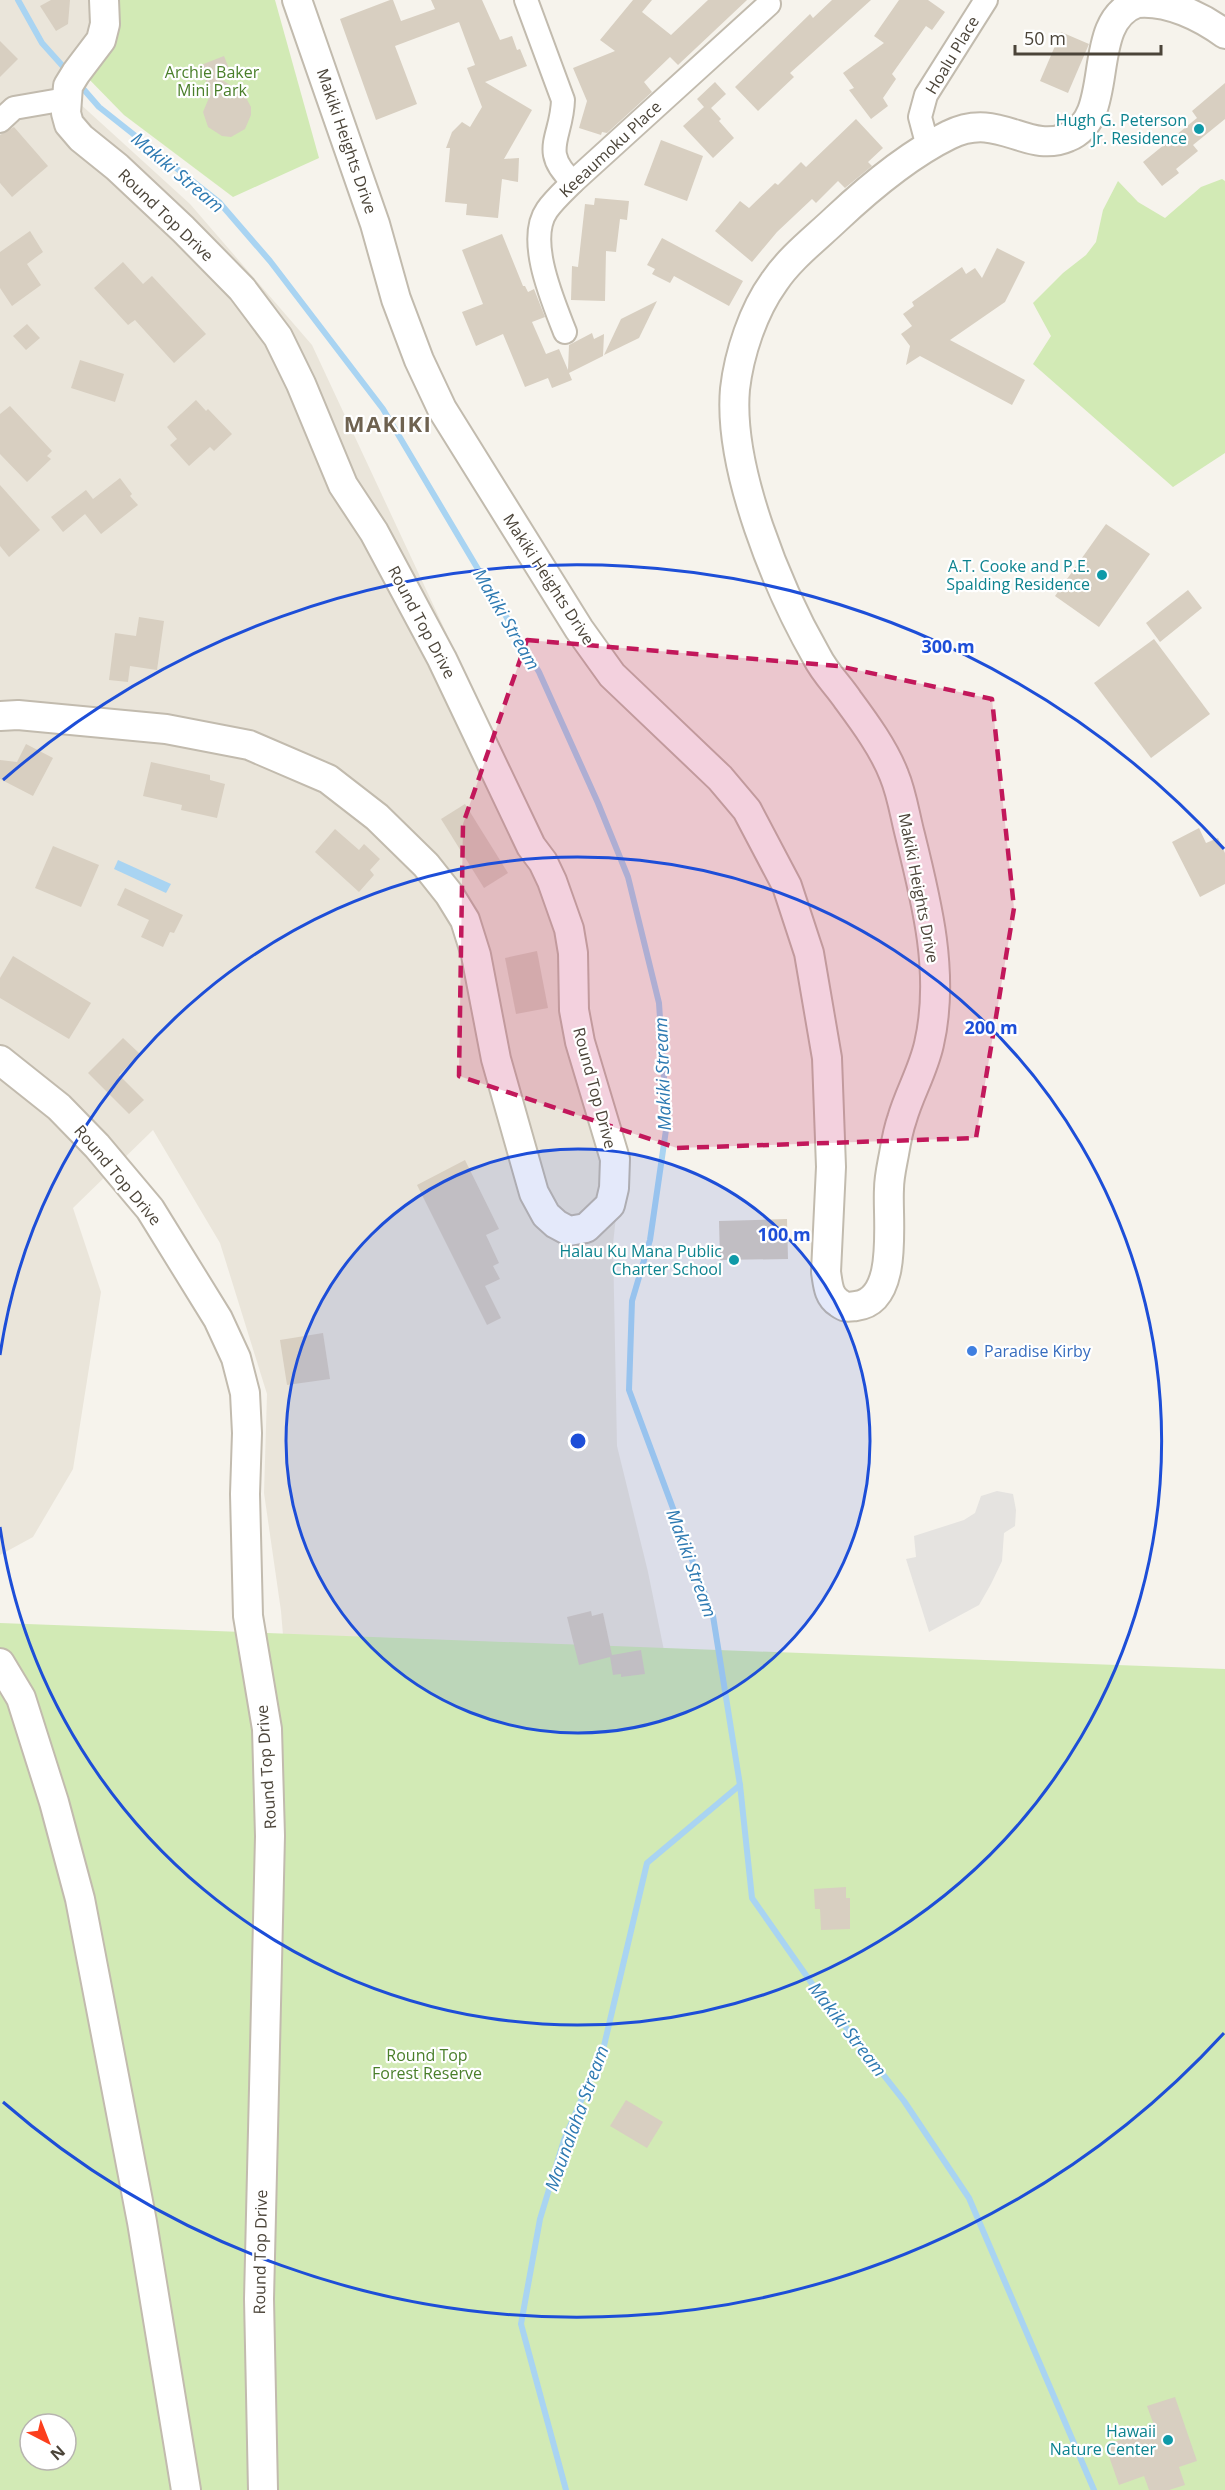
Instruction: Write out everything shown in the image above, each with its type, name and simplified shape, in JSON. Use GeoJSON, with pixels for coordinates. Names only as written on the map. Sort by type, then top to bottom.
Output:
{"type":"FeatureCollection","features":[{"type":"Feature","properties":{"kind":"street"},"geometry":{"type":"LineString","coordinates":[[0,121],[14,108],[66,99],[68,86],[101,40],[105,24],[104,0]]}},
{"type":"Feature","properties":{"kind":"street","name":"Makiki Heights Drive"},"geometry":{"type":"LineString","coordinates":[[297,0],[375,224],[396,299],[419,360],[442,408],[579,629],[612,675],[720,778],[747,810],[787,886],[809,953],[827,1058],[831,1155],[826,1272],[828,1288],[831,1296],[847,1307],[864,1305],[876,1294],[885,1278],[889,1253],[889,1188],[892,1164],[902,1118],[921,1073],[933,1022],[936,981],[933,940],[915,853],[894,775],[847,698],[819,662],[773,565],[745,478],[738,440],[735,388],[752,325],[773,282],[787,265],[882,179],[928,147],[967,127],[984,126],[1003,129],[1042,141],[1056,141],[1074,135],[1091,115],[1103,55],[1114,22],[1130,5],[1143,1],[1158,1],[1185,8],[1225,34]]}},
{"type":"Feature","properties":{"kind":"street"},"geometry":{"type":"LineString","coordinates":[[526,0],[563,100],[563,116],[554,141],[553,155],[560,170],[573,182]]}},
{"type":"Feature","properties":{"kind":"street","name":"Hoalu Place"},"geometry":{"type":"LineString","coordinates":[[928,147],[920,117],[926,95],[986,0]]}},
{"type":"Feature","properties":{"kind":"street","name":"Keeaumoku Place"},"geometry":{"type":"LineString","coordinates":[[565,332],[548,287],[541,257],[541,228],[546,211],[573,182],[769,4]]}},
{"type":"Feature","properties":{"kind":"street","name":"Round Top Drive"},"geometry":{"type":"LineString","coordinates":[[0,716],[18,715],[166,729],[241,743],[287,760],[328,779],[377,817],[426,865],[450,894],[465,920],[476,955],[495,1059],[526,1167],[540,1205],[556,1224],[569,1231],[586,1228],[610,1205],[614,1188],[615,1159],[580,1042],[574,1010],[573,953],[569,929],[543,862],[531,846],[442,659],[374,532],[343,485],[309,402],[278,337],[242,290],[183,229],[117,167],[81,138],[69,124],[66,99]]}},
{"type":"Feature","properties":{"kind":"street","name":"Round Top Drive"},"geometry":{"type":"LineString","coordinates":[[0,1060],[59,1107],[97,1146],[150,1209],[218,1319],[236,1358],[245,1393],[247,1433],[244,1494],[248,1616],[267,1729],[270,1836],[259,2299],[263,2490]]}},
{"type":"Feature","properties":{"kind":"street"},"geometry":{"type":"LineString","coordinates":[[0,1663],[21,1698],[54,1802],[80,1899],[142,2222],[186,2490]]}},
{"type":"Feature","properties":{"kind":"highlighted area"},"geometry":{"type":"Polygon","coordinates":[[[527,640],[838,666],[992,699],[1014,908],[976,1138],[677,1148],[459,1076],[463,824],[527,640]]]}},
{"type":"Feature","properties":{"kind":"shaded area"},"geometry":{"type":"Polygon","coordinates":[[[0,0],[111,0],[82,72],[78,102],[190,204],[312,345],[555,871],[577,952],[620,1180],[613,1244],[617,1446],[648,1572],[689,1773],[291,1732],[281,1611],[264,1493],[267,1394],[220,1243],[153,1130],[73,1208],[101,1292],[73,1469],[33,1537],[0,1555],[0,0]]]}},
{"type":"Feature","properties":{"kind":"shaded area"},"geometry":{"type":"Polygon","coordinates":[[[997,1491],[1013,1494],[1016,1510],[1015,1526],[1004,1533],[1002,1561],[991,1584],[979,1605],[929,1632],[906,1559],[916,1557],[914,1536],[964,1520],[975,1513],[981,1496],[997,1491]]]}},
{"type":"Feature","properties":{"kind":"green space","name":"Archie Baker Mini Park"},"geometry":{"type":"Polygon","coordinates":[[[111,0],[275,0],[319,158],[233,197],[124,115],[82,72],[111,0]]]}},
{"type":"Feature","properties":{"kind":"green space"},"geometry":{"type":"Polygon","coordinates":[[[1222,179],[1225,181],[1225,453],[1173,487],[1033,364],[1051,336],[1033,303],[1063,273],[1086,255],[1096,242],[1103,210],[1118,181],[1138,202],[1165,218],[1201,187],[1222,179]]]}},
{"type":"Feature","properties":{"kind":"green space","name":"Round Top Forest Reserve"},"geometry":{"type":"Polygon","coordinates":[[[0,1623],[1225,1669],[1225,2490],[0,2490],[0,1623]]]}},
{"type":"Feature","properties":{"kind":"water"},"geometry":{"type":"Polygon","coordinates":[[[118,860],[171,884],[166,893],[114,869],[118,860]]]}},
{"type":"Feature","properties":{"kind":"building"},"geometry":{"type":"Polygon","coordinates":[[[51,0],[70,0],[68,24],[56,31],[40,6],[51,0]]]}},
{"type":"Feature","properties":{"kind":"building"},"geometry":{"type":"Polygon","coordinates":[[[393,0],[401,21],[435,9],[431,0],[482,0],[500,40],[512,36],[517,50],[520,49],[527,66],[485,82],[532,110],[504,159],[519,158],[518,182],[502,179],[498,218],[466,215],[467,204],[445,202],[450,148],[446,148],[452,132],[462,122],[470,127],[482,107],[467,68],[475,65],[459,22],[395,46],[417,104],[376,120],[340,19],[393,0]]]}},
{"type":"Feature","properties":{"kind":"building"},"geometry":{"type":"Polygon","coordinates":[[[633,0],[652,0],[642,12],[671,35],[708,0],[747,0],[678,65],[670,57],[644,82],[652,92],[607,133],[602,132],[601,135],[579,128],[587,101],[573,68],[615,51],[600,40],[633,0]]]}},
{"type":"Feature","properties":{"kind":"building"},"geometry":{"type":"Polygon","coordinates":[[[832,0],[871,0],[790,73],[794,77],[758,111],[735,87],[810,14],[813,18],[832,0]]]}},
{"type":"Feature","properties":{"kind":"building"},"geometry":{"type":"Polygon","coordinates":[[[899,0],[928,0],[945,12],[932,30],[926,26],[892,74],[896,79],[883,98],[888,106],[871,119],[849,90],[854,88],[843,73],[884,43],[874,36],[899,0]]]}},
{"type":"Feature","properties":{"kind":"building"},"geometry":{"type":"Polygon","coordinates":[[[1061,32],[1089,44],[1068,93],[1040,81],[1061,32]]]}},
{"type":"Feature","properties":{"kind":"building"},"geometry":{"type":"Polygon","coordinates":[[[0,41],[18,59],[0,77],[0,41]]]}},
{"type":"Feature","properties":{"kind":"building"},"geometry":{"type":"Polygon","coordinates":[[[224,56],[230,71],[216,76],[244,94],[251,107],[251,115],[245,129],[231,137],[222,136],[208,127],[203,112],[211,93],[199,64],[224,56]]]}},
{"type":"Feature","properties":{"kind":"building"},"geometry":{"type":"Polygon","coordinates":[[[715,82],[726,94],[711,108],[734,138],[713,158],[683,126],[704,107],[697,99],[715,82]]]}},
{"type":"Feature","properties":{"kind":"building","name":"Hugh G. Peterson Jr. Residence"},"geometry":{"type":"Polygon","coordinates":[[[1225,83],[1225,119],[1193,145],[1198,151],[1176,169],[1179,173],[1162,186],[1143,162],[1197,118],[1192,111],[1225,83]]]}},
{"type":"Feature","properties":{"kind":"building"},"geometry":{"type":"Polygon","coordinates":[[[856,119],[883,148],[868,162],[872,166],[845,188],[838,181],[816,203],[812,199],[777,232],[752,262],[715,231],[740,201],[749,208],[775,183],[778,185],[801,162],[806,167],[856,119]]]}},
{"type":"Feature","properties":{"kind":"building"},"geometry":{"type":"Polygon","coordinates":[[[14,127],[48,166],[12,197],[0,183],[0,135],[14,127]]]}},
{"type":"Feature","properties":{"kind":"building"},"geometry":{"type":"Polygon","coordinates":[[[661,140],[703,156],[687,201],[644,185],[661,140]]]}},
{"type":"Feature","properties":{"kind":"building"},"geometry":{"type":"Polygon","coordinates":[[[595,198],[629,201],[627,220],[620,219],[616,252],[606,251],[605,301],[571,300],[572,266],[578,267],[585,204],[594,205],[595,198]]]}},
{"type":"Feature","properties":{"kind":"building"},"geometry":{"type":"Polygon","coordinates":[[[30,231],[43,252],[27,264],[41,285],[12,306],[0,288],[0,252],[30,231]]]}},
{"type":"Feature","properties":{"kind":"building"},"geometry":{"type":"Polygon","coordinates":[[[502,234],[523,286],[528,292],[534,289],[545,317],[532,322],[546,354],[559,349],[568,370],[569,345],[592,333],[594,339],[604,334],[603,356],[569,373],[572,380],[552,388],[548,378],[525,387],[503,334],[476,346],[462,312],[483,304],[462,250],[502,234]]]}},
{"type":"Feature","properties":{"kind":"building"},"geometry":{"type":"Polygon","coordinates":[[[662,238],[743,281],[729,306],[674,276],[670,283],[652,274],[655,269],[647,265],[662,238]]]}},
{"type":"Feature","properties":{"kind":"building"},"geometry":{"type":"Polygon","coordinates":[[[997,248],[1025,262],[1005,302],[950,340],[1025,380],[1012,405],[920,356],[906,365],[910,346],[901,334],[912,326],[903,314],[914,306],[912,302],[962,267],[966,274],[975,268],[982,278],[997,248]]]}},
{"type":"Feature","properties":{"kind":"building"},"geometry":{"type":"Polygon","coordinates":[[[123,262],[143,284],[152,276],[206,334],[174,363],[135,320],[128,325],[94,288],[123,262]]]}},
{"type":"Feature","properties":{"kind":"building"},"geometry":{"type":"Polygon","coordinates":[[[657,301],[639,338],[604,355],[621,319],[657,301]]]}},
{"type":"Feature","properties":{"kind":"building"},"geometry":{"type":"Polygon","coordinates":[[[27,324],[40,338],[26,350],[13,336],[27,324]]]}},
{"type":"Feature","properties":{"kind":"building"},"geometry":{"type":"Polygon","coordinates":[[[80,360],[124,374],[115,402],[71,388],[80,360]]]}},
{"type":"Feature","properties":{"kind":"building"},"geometry":{"type":"Polygon","coordinates":[[[196,400],[232,434],[214,451],[210,447],[189,466],[170,445],[177,439],[167,427],[196,400]]]}},
{"type":"Feature","properties":{"kind":"building"},"geometry":{"type":"Polygon","coordinates":[[[10,406],[52,451],[47,456],[51,459],[27,482],[0,454],[0,414],[10,406]]]}},
{"type":"Feature","properties":{"kind":"building"},"geometry":{"type":"Polygon","coordinates":[[[120,478],[138,505],[101,534],[85,514],[63,532],[51,517],[86,490],[93,499],[120,478]]]}},
{"type":"Feature","properties":{"kind":"building"},"geometry":{"type":"Polygon","coordinates":[[[0,485],[40,530],[9,557],[0,546],[0,485]]]}},
{"type":"Feature","properties":{"kind":"building","name":"A.T. Cooke and P.E. Spalding Residence"},"geometry":{"type":"Polygon","coordinates":[[[1106,524],[1150,554],[1099,627],[1055,596],[1106,524]]]}},
{"type":"Feature","properties":{"kind":"building"},"geometry":{"type":"Polygon","coordinates":[[[1188,590],[1202,608],[1160,642],[1146,623],[1188,590]]]}},
{"type":"Feature","properties":{"kind":"building"},"geometry":{"type":"Polygon","coordinates":[[[139,617],[164,621],[157,670],[130,666],[128,682],[109,680],[115,633],[136,636],[139,617]]]}},
{"type":"Feature","properties":{"kind":"building"},"geometry":{"type":"Polygon","coordinates":[[[1154,639],[1210,714],[1151,758],[1094,683],[1154,639]]]}},
{"type":"Feature","properties":{"kind":"building"},"geometry":{"type":"Polygon","coordinates":[[[26,744],[53,758],[33,796],[0,779],[0,760],[17,762],[26,744]]]}},
{"type":"Feature","properties":{"kind":"building"},"geometry":{"type":"Polygon","coordinates":[[[151,762],[210,775],[210,780],[225,784],[217,818],[181,810],[182,805],[143,796],[151,762]]]}},
{"type":"Feature","properties":{"kind":"building"},"geometry":{"type":"Polygon","coordinates":[[[465,804],[508,873],[484,888],[441,819],[465,804]]]}},
{"type":"Feature","properties":{"kind":"building"},"geometry":{"type":"Polygon","coordinates":[[[1199,828],[1206,843],[1218,838],[1225,853],[1225,884],[1200,897],[1172,842],[1199,828]]]}},
{"type":"Feature","properties":{"kind":"building"},"geometry":{"type":"Polygon","coordinates":[[[335,829],[359,850],[364,844],[380,859],[370,870],[374,875],[359,892],[315,852],[335,829]]]}},
{"type":"Feature","properties":{"kind":"building"},"geometry":{"type":"Polygon","coordinates":[[[53,846],[99,865],[81,907],[35,888],[53,846]]]}},
{"type":"Feature","properties":{"kind":"building"},"geometry":{"type":"Polygon","coordinates":[[[125,888],[183,915],[174,933],[170,932],[163,947],[141,937],[149,920],[117,905],[125,888]]]}},
{"type":"Feature","properties":{"kind":"building"},"geometry":{"type":"Polygon","coordinates":[[[537,951],[548,1008],[516,1014],[505,958],[537,951]]]}},
{"type":"Feature","properties":{"kind":"building"},"geometry":{"type":"Polygon","coordinates":[[[13,956],[91,1003],[69,1039],[0,998],[0,978],[13,956]]]}},
{"type":"Feature","properties":{"kind":"building"},"geometry":{"type":"Polygon","coordinates":[[[123,1038],[140,1054],[119,1075],[144,1100],[129,1114],[88,1073],[123,1038]]]}},
{"type":"Feature","properties":{"kind":"building"},"geometry":{"type":"Polygon","coordinates":[[[465,1160],[499,1229],[486,1235],[499,1263],[493,1266],[500,1279],[485,1286],[501,1318],[487,1325],[417,1185],[465,1160]]]}},
{"type":"Feature","properties":{"kind":"building","name":"Halau Ku Mana Public Charter School"},"geometry":{"type":"Polygon","coordinates":[[[787,1219],[788,1259],[720,1260],[719,1221],[787,1219]]]}},
{"type":"Feature","properties":{"kind":"building"},"geometry":{"type":"Polygon","coordinates":[[[323,1333],[330,1379],[287,1385],[280,1340],[323,1333]]]}},
{"type":"Feature","properties":{"kind":"building"},"geometry":{"type":"Polygon","coordinates":[[[591,1611],[592,1616],[603,1613],[612,1655],[641,1650],[645,1674],[621,1677],[621,1674],[613,1675],[610,1657],[579,1665],[567,1617],[591,1611]]]}},
{"type":"Feature","properties":{"kind":"building"},"geometry":{"type":"Polygon","coordinates":[[[846,1887],[846,1898],[850,1898],[850,1929],[821,1930],[820,1909],[815,1909],[814,1889],[846,1887]]]}},
{"type":"Feature","properties":{"kind":"building"},"geometry":{"type":"Polygon","coordinates":[[[626,2100],[663,2122],[647,2148],[610,2126],[626,2100]]]}},
{"type":"Feature","properties":{"kind":"building","name":"Hawaii Nature Center"},"geometry":{"type":"Polygon","coordinates":[[[1175,2397],[1197,2461],[1179,2467],[1185,2485],[1169,2490],[1149,2490],[1144,2476],[1119,2485],[1105,2445],[1155,2428],[1147,2406],[1175,2397]]]}},
{"type":"Feature","properties":{"kind":"waterway","name":"Makiki Stream"},"geometry":{"type":"LineString","coordinates":[[18,0],[42,43],[68,72]]}},
{"type":"Feature","properties":{"kind":"waterway","name":"Makiki Stream"},"geometry":{"type":"LineString","coordinates":[[79,84],[99,107],[219,202],[270,261],[383,409],[539,672],[598,803],[628,877],[659,1003],[667,1123],[650,1240],[632,1301],[629,1390],[713,1616],[740,1785],[752,1898],[815,1988],[904,2101],[969,2198],[1094,2490]]}},
{"type":"Feature","properties":{"kind":"waterway","name":"Maunalaha Stream"},"geometry":{"type":"LineString","coordinates":[[566,2490],[521,2324],[540,2219],[564,2140],[603,2050],[647,1863],[740,1785]]}},
{"type":"Feature","properties":{"kind":"place","name":"Hugh G. Peterson Jr. Residence"},"geometry":{"type":"Point","coordinates":[1199,129]}},
{"type":"Feature","properties":{"kind":"place","name":"A.T. Cooke and P.E. Spalding Residence"},"geometry":{"type":"Point","coordinates":[1102,575]}},
{"type":"Feature","properties":{"kind":"place","name":"Halau Ku Mana Public Charter School"},"geometry":{"type":"Point","coordinates":[734,1260]}},
{"type":"Feature","properties":{"kind":"place","name":"Paradise Kirby"},"geometry":{"type":"Point","coordinates":[972,1351]}},
{"type":"Feature","properties":{"kind":"place","name":"Hawaii Nature Center"},"geometry":{"type":"Point","coordinates":[1168,2440]}},
{"type":"Feature","properties":{"kind":"district","name":"MAKIKI"},"geometry":{"type":"Point","coordinates":[388,423]}}]}
